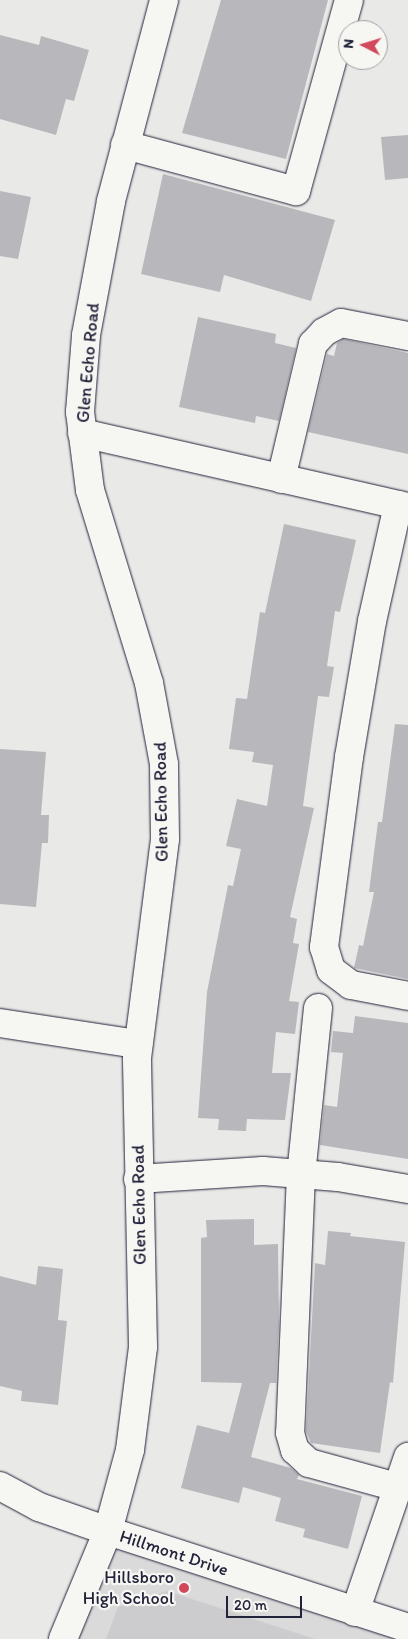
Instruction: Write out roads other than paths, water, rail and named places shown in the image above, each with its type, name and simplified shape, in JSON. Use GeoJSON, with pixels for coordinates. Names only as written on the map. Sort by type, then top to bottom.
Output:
{"type":"FeatureCollection","features":[{"type":"Feature","properties":{"kind":"street","name":"Glen Echo Road"},"geometry":{"type":"LineString","coordinates":[[63,1639],[108,1531],[130,1450],[143,1347],[138,1179],[138,1044],[165,839],[164,764],[149,682],[90,490],[80,412],[86,335],[110,201],[164,0]]}},
{"type":"Feature","properties":{"kind":"street"},"geometry":{"type":"LineString","coordinates":[[125,145],[296,191],[349,0]]}},
{"type":"Feature","properties":{"kind":"street"},"geometry":{"type":"LineString","coordinates":[[281,479],[312,344],[324,332],[341,323],[408,336]]}},
{"type":"Feature","properties":{"kind":"street"},"geometry":{"type":"LineString","coordinates":[[82,433],[403,506],[362,679],[324,947],[331,970],[351,985],[408,996]]}},
{"type":"Feature","properties":{"kind":"street"},"geometry":{"type":"LineString","coordinates":[[318,1008],[301,1174],[290,1433],[294,1450],[309,1463],[397,1487]]}},
{"type":"Feature","properties":{"kind":"street"},"geometry":{"type":"LineString","coordinates":[[0,1023],[138,1044]]}},
{"type":"Feature","properties":{"kind":"street"},"geometry":{"type":"LineString","coordinates":[[138,1179],[262,1170],[408,1189]]}},
{"type":"Feature","properties":{"kind":"street"},"geometry":{"type":"LineString","coordinates":[[355,1612],[408,1457]]}},
{"type":"Feature","properties":{"kind":"street","name":"Hillmont Drive"},"geometry":{"type":"LineString","coordinates":[[0,1486],[39,1507],[408,1628]]}},
{"type":"Feature","properties":{"kind":"place","name":"Hillsboro High School"},"geometry":{"type":"Point","coordinates":[184,1588]}}]}
